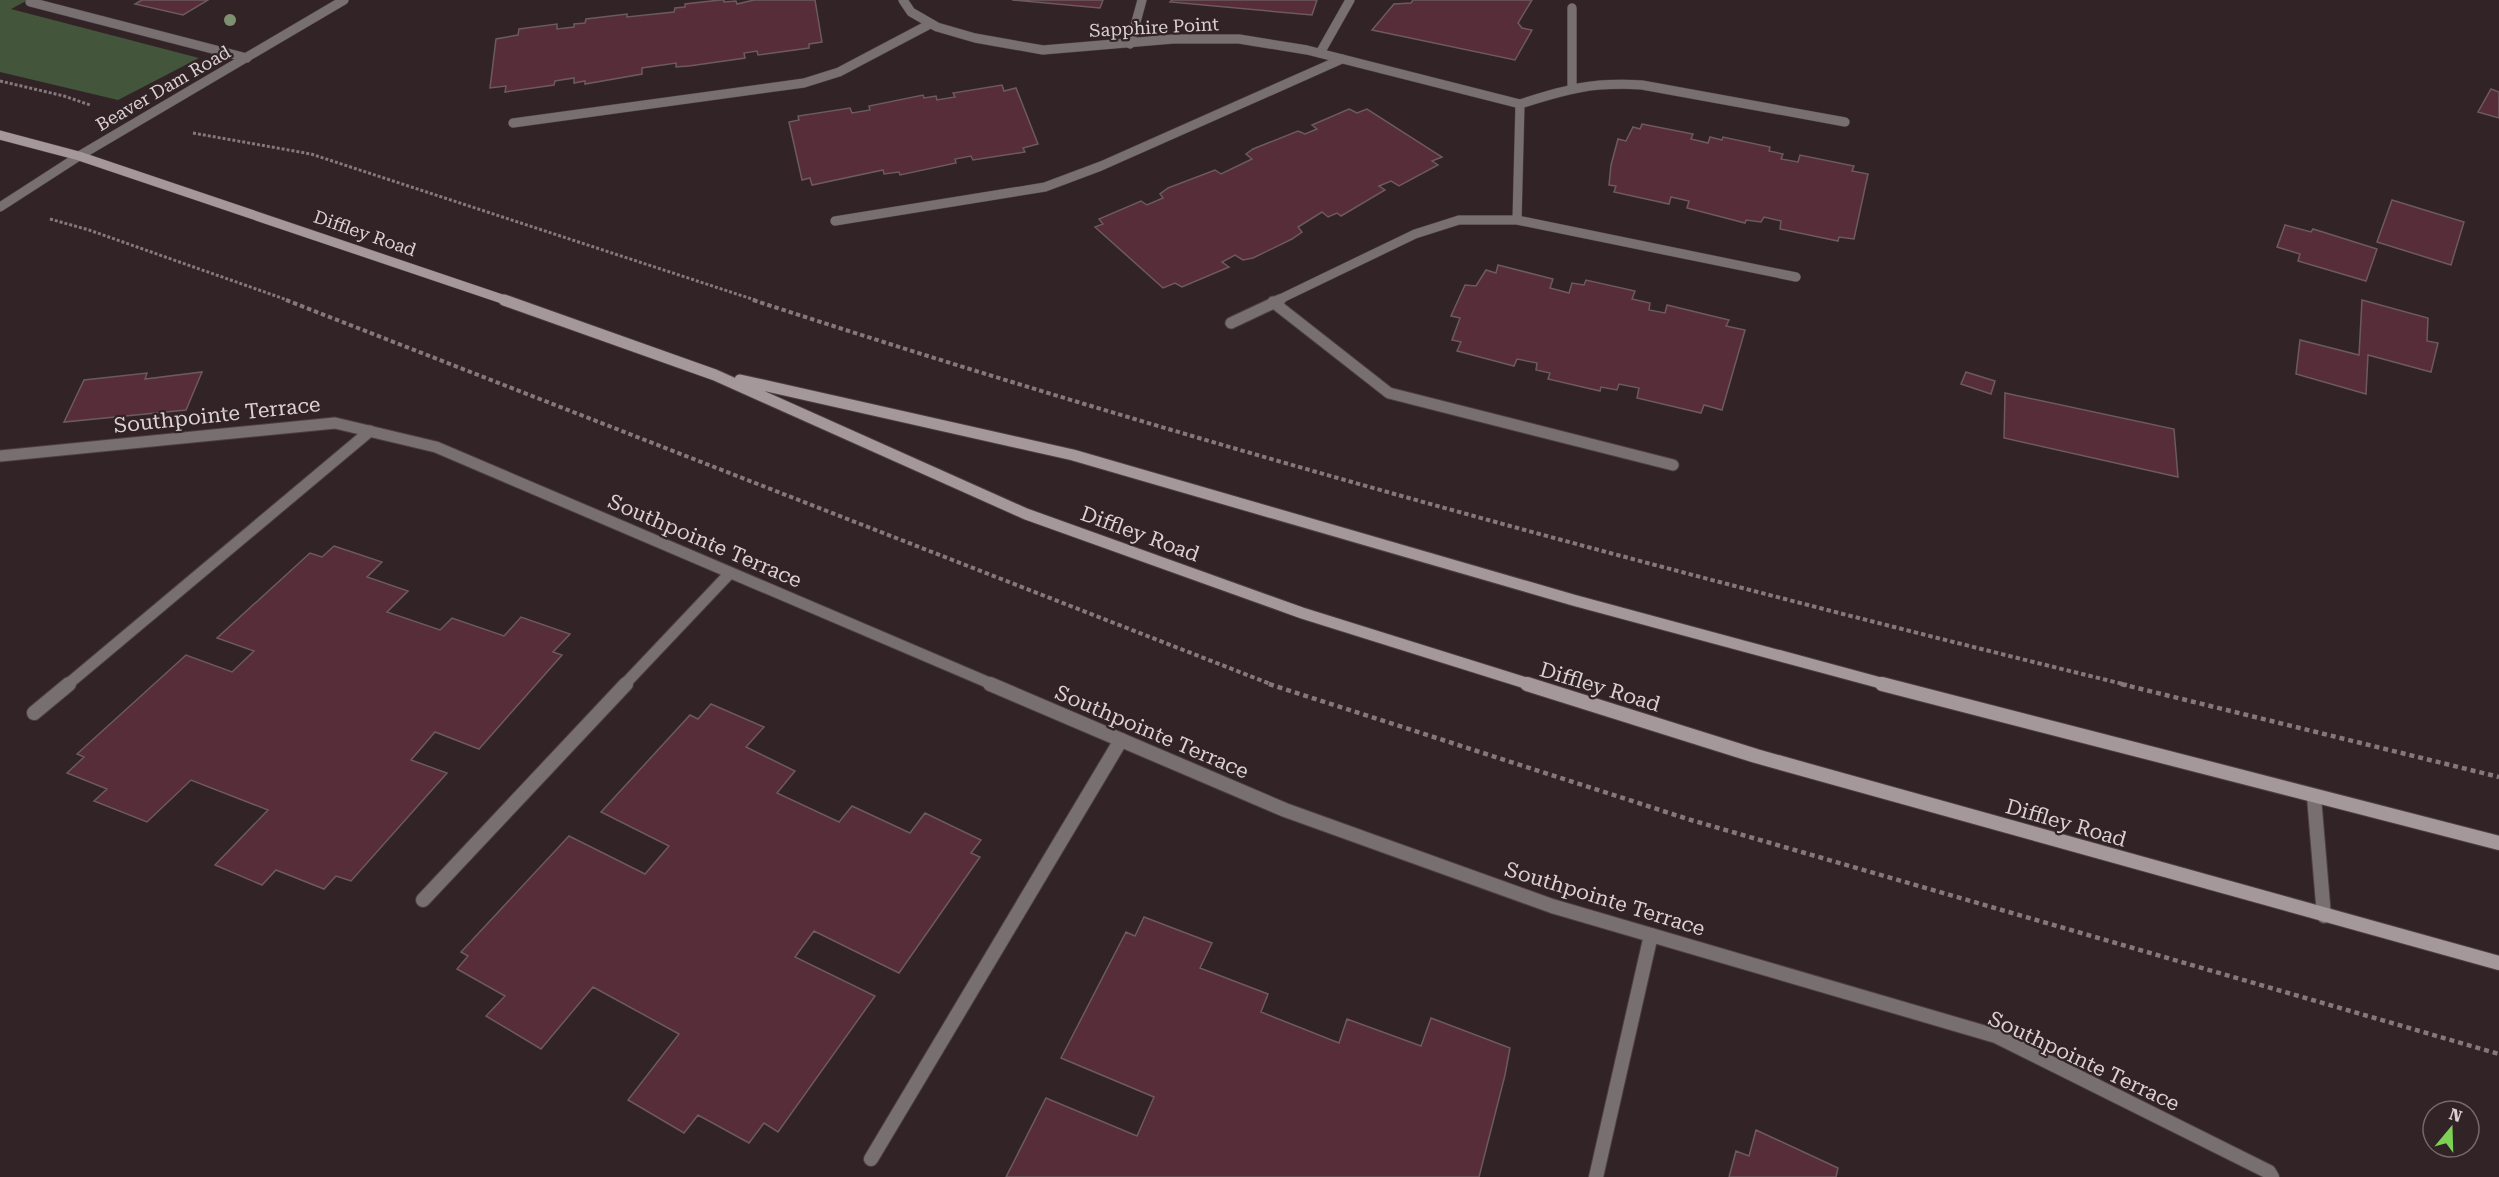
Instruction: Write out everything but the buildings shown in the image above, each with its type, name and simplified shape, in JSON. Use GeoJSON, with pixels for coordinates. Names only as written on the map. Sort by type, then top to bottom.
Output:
{"type":"FeatureCollection","features":[{"type":"Feature","properties":{"kind":"main road","name":"Diffley Road"},"geometry":{"type":"LineString","coordinates":[[0,135],[79,156],[480,291],[715,375],[1026,514],[1302,613],[1756,756],[2499,963]]}},
{"type":"Feature","properties":{"kind":"main road","name":"Diffley Road"},"geometry":{"type":"LineString","coordinates":[[715,375],[1073,455],[1756,650],[2314,797],[2499,843]]}},
{"type":"Feature","properties":{"kind":"street","name":"Beaver Dam Road"},"geometry":{"type":"LineString","coordinates":[[1,207],[79,156],[344,0]]}},
{"type":"Feature","properties":{"kind":"street","name":"Sapphire Point"},"geometry":{"type":"LineString","coordinates":[[903,0],[910,12],[930,24],[975,38],[1043,50],[1173,39],[1239,39],[1342,59],[1520,104]]}},
{"type":"Feature","properties":{"kind":"street"},"geometry":{"type":"LineString","coordinates":[[1130,44],[1142,0]]}},
{"type":"Feature","properties":{"kind":"street"},"geometry":{"type":"LineString","coordinates":[[1320,54],[1350,0]]}},
{"type":"Feature","properties":{"kind":"street"},"geometry":{"type":"LineString","coordinates":[[30,2],[247,58]]}},
{"type":"Feature","properties":{"kind":"street"},"geometry":{"type":"LineString","coordinates":[[1572,8],[1572,87]]}},
{"type":"Feature","properties":{"kind":"street"},"geometry":{"type":"LineString","coordinates":[[513,123],[804,82],[839,72],[930,24]]}},
{"type":"Feature","properties":{"kind":"street"},"geometry":{"type":"LineString","coordinates":[[835,221],[1045,187],[1101,166],[1342,59]]}},
{"type":"Feature","properties":{"kind":"street"},"geometry":{"type":"LineString","coordinates":[[1517,220],[1520,104],[1572,87],[1613,83],[1642,85],[1845,122]]}},
{"type":"Feature","properties":{"kind":"street"},"geometry":{"type":"LineString","coordinates":[[1231,322],[1415,234],[1459,220],[1517,220],[1796,277]]}},
{"type":"Feature","properties":{"kind":"street"},"geometry":{"type":"LineString","coordinates":[[1274,302],[1389,393],[1673,465]]}},
{"type":"Feature","properties":{"kind":"street","name":"Southpointe Terrace"},"geometry":{"type":"LineString","coordinates":[[0,456],[334,423],[436,447],[1285,810],[1552,906],[1996,1036],[2272,1177]]}},
{"type":"Feature","properties":{"kind":"street"},"geometry":{"type":"LineString","coordinates":[[34,713],[370,432]]}},
{"type":"Feature","properties":{"kind":"street"},"geometry":{"type":"LineString","coordinates":[[423,900],[730,573]]}},
{"type":"Feature","properties":{"kind":"street"},"geometry":{"type":"LineString","coordinates":[[871,1159],[1121,740]]}},
{"type":"Feature","properties":{"kind":"street"},"geometry":{"type":"LineString","coordinates":[[2314,797],[2324,916]]}},
{"type":"Feature","properties":{"kind":"street"},"geometry":{"type":"LineString","coordinates":[[1596,1177],[1651,935]]}},
{"type":"Feature","properties":{"kind":"path"},"geometry":{"type":"LineString","coordinates":[[0,81],[64,96],[98,108]]}},
{"type":"Feature","properties":{"kind":"path"},"geometry":{"type":"LineString","coordinates":[[190,133],[311,154],[888,344],[1303,469],[1844,616],[2499,777]]}},
{"type":"Feature","properties":{"kind":"path"},"geometry":{"type":"LineString","coordinates":[[1,207],[89,230],[335,317],[1279,687],[1691,820],[2499,1054]]}},
{"type":"Feature","properties":{"kind":"green space"},"geometry":{"type":"Polygon","coordinates":[[[0,0],[28,0],[11,9],[199,58],[118,100],[0,72],[0,0]]]}}]}
